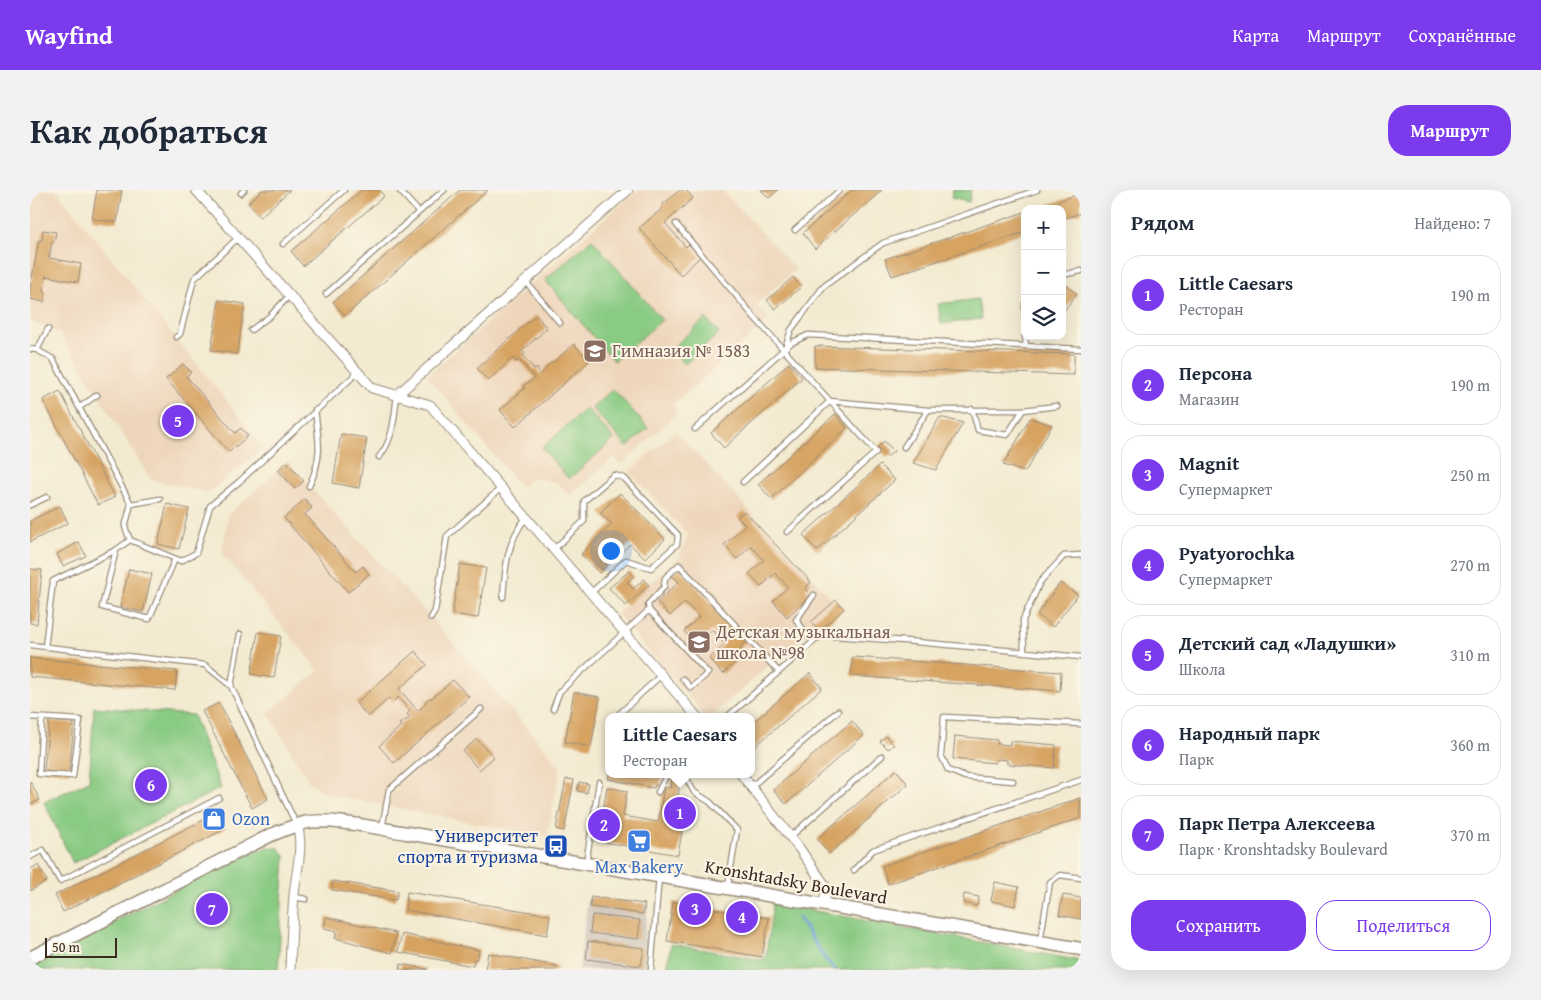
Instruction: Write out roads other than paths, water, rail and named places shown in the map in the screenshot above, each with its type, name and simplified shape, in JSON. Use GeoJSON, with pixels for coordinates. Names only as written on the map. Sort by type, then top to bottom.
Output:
{"type":"FeatureCollection","features":[{"type":"Feature","properties":{"kind":"main road","name":"Kronshtadsky Boulevard"},"geometry":{"type":"LineString","coordinates":[[30,958],[244,848],[297,825],[311,822],[331,822],[382,829],[1081,949]]}},
{"type":"Feature","properties":{"kind":"street"},"geometry":{"type":"LineString","coordinates":[[196,190],[372,388],[430,405],[694,713]]}},
{"type":"Feature","properties":{"kind":"street"},"geometry":{"type":"LineString","coordinates":[[397,395],[628,190]]}},
{"type":"Feature","properties":{"kind":"street"},"geometry":{"type":"LineString","coordinates":[[745,778],[824,884],[826,890],[824,904]]}},
{"type":"Feature","properties":{"kind":"street"},"geometry":{"type":"LineString","coordinates":[[290,970],[294,897],[300,846],[300,834],[297,825]]}},
{"type":"Feature","properties":{"kind":"lane"},"geometry":{"type":"LineString","coordinates":[[283,244],[344,190]]}},
{"type":"Feature","properties":{"kind":"lane"},"geometry":{"type":"LineString","coordinates":[[399,190],[419,212]]}},
{"type":"Feature","properties":{"kind":"lane"},"geometry":{"type":"LineString","coordinates":[[326,294],[444,190]]}},
{"type":"Feature","properties":{"kind":"lane"},"geometry":{"type":"LineString","coordinates":[[795,230],[840,190]]}},
{"type":"Feature","properties":{"kind":"lane"},"geometry":{"type":"LineString","coordinates":[[784,349],[791,330],[823,287],[884,243],[1037,190]]}},
{"type":"Feature","properties":{"kind":"lane"},"geometry":{"type":"LineString","coordinates":[[676,224],[755,318],[876,452],[787,532]]}},
{"type":"Feature","properties":{"kind":"lane"},"geometry":{"type":"LineString","coordinates":[[176,337],[180,334],[194,279],[238,238]]}},
{"type":"Feature","properties":{"kind":"lane"},"geometry":{"type":"LineString","coordinates":[[1066,274],[1081,271]]}},
{"type":"Feature","properties":{"kind":"lane"},"geometry":{"type":"LineString","coordinates":[[525,281],[560,324]]}},
{"type":"Feature","properties":{"kind":"lane"},"geometry":{"type":"LineString","coordinates":[[251,330],[270,316],[290,296]]}},
{"type":"Feature","properties":{"kind":"lane"},"geometry":{"type":"LineString","coordinates":[[37,350],[48,329]]}},
{"type":"Feature","properties":{"kind":"lane"},"geometry":{"type":"LineString","coordinates":[[695,429],[791,343],[808,335],[1081,349]]}},
{"type":"Feature","properties":{"kind":"lane"},"geometry":{"type":"LineString","coordinates":[[1025,340],[1026,346]]}},
{"type":"Feature","properties":{"kind":"lane"},"geometry":{"type":"LineString","coordinates":[[30,349],[37,350],[53,359],[131,504],[125,527],[130,540],[181,561],[196,553],[210,506],[240,481],[358,372]]}},
{"type":"Feature","properties":{"kind":"lane"},"geometry":{"type":"LineString","coordinates":[[80,407],[97,395]]}},
{"type":"Feature","properties":{"kind":"lane"},"geometry":{"type":"LineString","coordinates":[[379,457],[392,432],[397,395]]}},
{"type":"Feature","properties":{"kind":"lane"},"geometry":{"type":"LineString","coordinates":[[743,482],[830,401],[928,410],[1038,410],[1057,406]]}},
{"type":"Feature","properties":{"kind":"lane"},"geometry":{"type":"LineString","coordinates":[[972,409],[978,430],[1007,435],[1023,410]]}},
{"type":"Feature","properties":{"kind":"lane"},"geometry":{"type":"LineString","coordinates":[[309,486],[314,476],[320,450],[315,410]]}},
{"type":"Feature","properties":{"kind":"lane"},"geometry":{"type":"LineString","coordinates":[[904,447],[928,410]]}},
{"type":"Feature","properties":{"kind":"lane"},"geometry":{"type":"LineString","coordinates":[[553,550],[584,521],[584,501],[614,475],[624,478],[678,535],[677,544],[651,568],[626,560],[591,593]]}},
{"type":"Feature","properties":{"kind":"lane"},"geometry":{"type":"LineString","coordinates":[[431,618],[434,611],[446,536],[500,489]]}},
{"type":"Feature","properties":{"kind":"lane"},"geometry":{"type":"LineString","coordinates":[[30,504],[47,497]]}},
{"type":"Feature","properties":{"kind":"lane"},"geometry":{"type":"LineString","coordinates":[[131,504],[160,499]]}},
{"type":"Feature","properties":{"kind":"lane"},"geometry":{"type":"LineString","coordinates":[[503,597],[506,561],[518,528],[526,518]]}},
{"type":"Feature","properties":{"kind":"lane"},"geometry":{"type":"LineString","coordinates":[[44,647],[53,580],[116,550],[130,540]]}},
{"type":"Feature","properties":{"kind":"lane"},"geometry":{"type":"LineString","coordinates":[[116,550],[102,607],[149,619],[175,559]]}},
{"type":"Feature","properties":{"kind":"lane"},"geometry":{"type":"LineString","coordinates":[[1024,652],[1023,620],[1040,582],[1064,556],[1081,555]]}},
{"type":"Feature","properties":{"kind":"lane"},"geometry":{"type":"LineString","coordinates":[[683,679],[691,688],[708,673],[649,610],[648,604],[664,587],[665,578],[679,565],[779,672]]}},
{"type":"Feature","properties":{"kind":"lane"},"geometry":{"type":"LineString","coordinates":[[813,642],[796,620],[814,596]]}},
{"type":"Feature","properties":{"kind":"lane"},"geometry":{"type":"LineString","coordinates":[[553,709],[560,691],[649,610]]}},
{"type":"Feature","properties":{"kind":"lane"},"geometry":{"type":"LineString","coordinates":[[231,686],[240,634]]}},
{"type":"Feature","properties":{"kind":"lane"},"geometry":{"type":"LineString","coordinates":[[733,713],[821,635],[1081,657]]}},
{"type":"Feature","properties":{"kind":"lane"},"geometry":{"type":"LineString","coordinates":[[30,646],[205,665],[231,686],[297,825]]}},
{"type":"Feature","properties":{"kind":"lane"},"geometry":{"type":"LineString","coordinates":[[620,713],[661,675]]}},
{"type":"Feature","properties":{"kind":"lane"},"geometry":{"type":"LineString","coordinates":[[382,829],[389,790],[481,709]]}},
{"type":"Feature","properties":{"kind":"lane"},"geometry":{"type":"LineString","coordinates":[[751,787],[838,711]]}},
{"type":"Feature","properties":{"kind":"lane"},"geometry":{"type":"LineString","coordinates":[[30,717],[80,720],[74,776],[39,774],[42,718]]}},
{"type":"Feature","properties":{"kind":"lane"},"geometry":{"type":"LineString","coordinates":[[1013,781],[966,777],[948,770],[941,755],[944,717],[1081,724]]}},
{"type":"Feature","properties":{"kind":"lane"},"geometry":{"type":"LineString","coordinates":[[790,837],[882,756]]}},
{"type":"Feature","properties":{"kind":"lane"},"geometry":{"type":"LineString","coordinates":[[658,792],[665,778]]}},
{"type":"Feature","properties":{"kind":"lane"},"geometry":{"type":"LineString","coordinates":[[686,778],[694,792],[710,802],[737,830],[728,888]]}},
{"type":"Feature","properties":{"kind":"lane"},"geometry":{"type":"LineString","coordinates":[[854,870],[873,850],[1081,780]]}},
{"type":"Feature","properties":{"kind":"lane"},"geometry":{"type":"LineString","coordinates":[[586,864],[599,782]]}},
{"type":"Feature","properties":{"kind":"lane"},"geometry":{"type":"LineString","coordinates":[[30,857],[43,850],[60,881],[219,798]]}},
{"type":"Feature","properties":{"kind":"lane"},"geometry":{"type":"LineString","coordinates":[[1040,942],[1050,882],[1060,875],[1081,878]]}},
{"type":"Feature","properties":{"kind":"lane"},"geometry":{"type":"LineString","coordinates":[[651,970],[660,876]]}},
{"type":"Feature","properties":{"kind":"lane"},"geometry":{"type":"LineString","coordinates":[[294,897],[306,899]]}},
{"type":"Feature","properties":{"kind":"waterway"},"geometry":{"type":"LineString","coordinates":[[798,917],[826,960],[835,970]]}},
{"type":"Feature","properties":{"kind":"place","name":"Гимназия № 1583"},"geometry":{"type":"Point","coordinates":[595,351]}},
{"type":"Feature","properties":{"kind":"place","name":"Детский сад «Ладушки»"},"geometry":{"type":"Point","coordinates":[178,421]}},
{"type":"Feature","properties":{"kind":"place","name":"Детская музыкальная школа №98"},"geometry":{"type":"Point","coordinates":[699,642]}},
{"type":"Feature","properties":{"kind":"place","name":"Народный парк"},"geometry":{"type":"Point","coordinates":[151,785]}},
{"type":"Feature","properties":{"kind":"place","name":"Little Caesars"},"geometry":{"type":"Point","coordinates":[680,813]}},
{"type":"Feature","properties":{"kind":"place","name":"Ozon"},"geometry":{"type":"Point","coordinates":[214,819]}},
{"type":"Feature","properties":{"kind":"place","name":"Персона"},"geometry":{"type":"Point","coordinates":[604,825]}},
{"type":"Feature","properties":{"kind":"place","name":"Max Bakery"},"geometry":{"type":"Point","coordinates":[639,841]}},
{"type":"Feature","properties":{"kind":"place","name":"Университет спорта и туризма"},"geometry":{"type":"Point","coordinates":[556,846]}},
{"type":"Feature","properties":{"kind":"place","name":"Парк Петра Алексеева"},"geometry":{"type":"Point","coordinates":[212,909]}},
{"type":"Feature","properties":{"kind":"place","name":"Magnit"},"geometry":{"type":"Point","coordinates":[695,909]}},
{"type":"Feature","properties":{"kind":"place","name":"Pyatyorochka"},"geometry":{"type":"Point","coordinates":[742,917]}}]}
